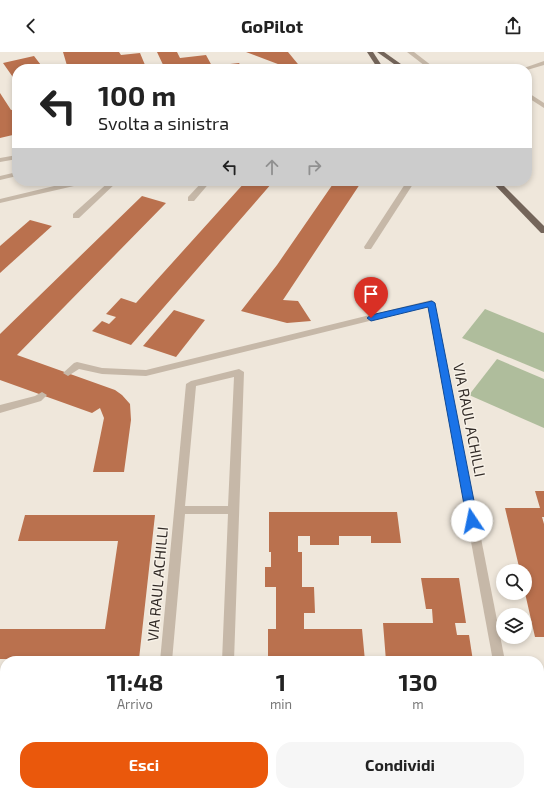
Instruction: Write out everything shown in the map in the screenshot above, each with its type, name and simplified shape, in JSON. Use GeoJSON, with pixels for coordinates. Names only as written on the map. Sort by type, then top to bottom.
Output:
{"type":"FeatureCollection","features":[{"type":"Feature","properties":{"kind":"main road"},"geometry":{"type":"LineString","coordinates":[[370,52],[378,64]]}},
{"type":"Feature","properties":{"kind":"main road"},"geometry":{"type":"LineString","coordinates":[[380,52],[398,64]]}},
{"type":"Feature","properties":{"kind":"main road"},"geometry":{"type":"LineString","coordinates":[[502,186],[544,232]]}},
{"type":"Feature","properties":{"kind":"street"},"geometry":{"type":"LineString","coordinates":[[410,52],[426,64]]}},
{"type":"Feature","properties":{"kind":"street"},"geometry":{"type":"LineString","coordinates":[[532,67],[544,63]]}},
{"type":"Feature","properties":{"kind":"street"},"geometry":{"type":"LineString","coordinates":[[532,98],[544,106]]}},
{"type":"Feature","properties":{"kind":"street"},"geometry":{"type":"LineString","coordinates":[[0,160],[12,158]]}},
{"type":"Feature","properties":{"kind":"street"},"geometry":{"type":"LineString","coordinates":[[0,178],[12,175]]}},
{"type":"Feature","properties":{"kind":"street"},"geometry":{"type":"LineString","coordinates":[[0,201],[63,186]]}},
{"type":"Feature","properties":{"kind":"street"},"geometry":{"type":"LineString","coordinates":[[76,216],[109,186]]}},
{"type":"Feature","properties":{"kind":"street"},"geometry":{"type":"LineString","coordinates":[[191,199],[203,186]]}},
{"type":"Feature","properties":{"kind":"street"},"geometry":{"type":"LineString","coordinates":[[368,247],[408,186]]}},
{"type":"Feature","properties":{"kind":"street"},"geometry":{"type":"LineString","coordinates":[[0,209],[12,198]]}},
{"type":"Feature","properties":{"kind":"street","name":"VIA RAUL ACHILLI"},"geometry":{"type":"LineString","coordinates":[[68,373],[77,365],[102,371],[146,373],[432,303],[498,656]]}},
{"type":"Feature","properties":{"kind":"street","name":"VIA RAUL ACHILLI"},"geometry":{"type":"LineString","coordinates":[[166,656],[191,384],[239,372],[228,656]]}},
{"type":"Feature","properties":{"kind":"street"},"geometry":{"type":"LineString","coordinates":[[0,409],[38,399],[42,396]]}},
{"type":"Feature","properties":{"kind":"street","name":"VIA RAUL ACHILLI"},"geometry":{"type":"LineString","coordinates":[[180,510],[234,510]]}},
{"type":"Feature","properties":{"kind":"green space"},"geometry":{"type":"Polygon","coordinates":[[[485,309],[544,333],[544,372],[462,338],[485,309]]]}},
{"type":"Feature","properties":{"kind":"green space"},"geometry":{"type":"Polygon","coordinates":[[[497,359],[544,379],[544,428],[469,395],[497,359]]]}},
{"type":"Feature","properties":{"kind":"building"},"geometry":{"type":"Polygon","coordinates":[[[63,52],[119,52],[121,55],[140,53],[145,64],[67,64],[63,52]]]}},
{"type":"Feature","properties":{"kind":"building"},"geometry":{"type":"Polygon","coordinates":[[[157,52],[177,52],[180,58],[206,55],[211,64],[163,64],[157,52]]]}},
{"type":"Feature","properties":{"kind":"building"},"geometry":{"type":"Polygon","coordinates":[[[246,52],[288,52],[298,64],[278,64],[246,52]]]}},
{"type":"Feature","properties":{"kind":"building"},"geometry":{"type":"Polygon","coordinates":[[[34,56],[40,64],[12,64],[12,76],[3,63],[34,56]]]}},
{"type":"Feature","properties":{"kind":"building"},"geometry":{"type":"Polygon","coordinates":[[[0,93],[12,110],[12,135],[0,138],[0,93]]]}},
{"type":"Feature","properties":{"kind":"building"},"geometry":{"type":"Polygon","coordinates":[[[241,186],[269,186],[131,345],[92,331],[102,321],[109,324],[116,317],[106,314],[121,298],[136,303],[241,186]]]}},
{"type":"Feature","properties":{"kind":"building"},"geometry":{"type":"Polygon","coordinates":[[[332,186],[359,186],[283,300],[298,301],[311,321],[287,323],[241,311],[277,265],[332,186]]]}},
{"type":"Feature","properties":{"kind":"building"},"geometry":{"type":"Polygon","coordinates":[[[142,196],[166,203],[17,355],[115,390],[130,404],[131,420],[124,472],[93,472],[104,418],[100,408],[92,413],[0,380],[0,334],[142,196]]]}},
{"type":"Feature","properties":{"kind":"building"},"geometry":{"type":"Polygon","coordinates":[[[30,220],[52,226],[0,273],[0,246],[30,220]]]}},
{"type":"Feature","properties":{"kind":"building"},"geometry":{"type":"Polygon","coordinates":[[[174,310],[205,320],[176,357],[143,346],[174,310]]]}},
{"type":"Feature","properties":{"kind":"building"},"geometry":{"type":"Polygon","coordinates":[[[535,491],[544,491],[544,517],[542,517],[544,524],[544,637],[535,637],[532,624],[532,608],[528,608],[527,600],[532,600],[532,564],[518,564],[505,508],[540,508],[535,491]]]}},
{"type":"Feature","properties":{"kind":"building"},"geometry":{"type":"Polygon","coordinates":[[[269,512],[397,512],[401,543],[371,543],[371,536],[339,536],[339,545],[310,545],[310,536],[298,536],[298,552],[302,552],[302,587],[314,587],[315,613],[304,613],[304,629],[362,629],[365,656],[268,656],[268,629],[276,629],[276,587],[265,587],[265,567],[271,567],[271,552],[269,552],[269,512]]]}},
{"type":"Feature","properties":{"kind":"building"},"geometry":{"type":"Polygon","coordinates":[[[25,515],[155,515],[139,656],[0,656],[0,629],[105,629],[118,541],[18,541],[25,515]]]}},
{"type":"Feature","properties":{"kind":"building"},"geometry":{"type":"Polygon","coordinates":[[[421,578],[459,578],[466,623],[455,623],[457,635],[469,635],[472,656],[386,656],[383,623],[433,623],[432,609],[426,609],[421,578]]]}},
{"type":"Feature","properties":{"kind":"route"},"geometry":{"type":"LineString","coordinates":[[371,318],[432,303],[472,521]]}}]}
